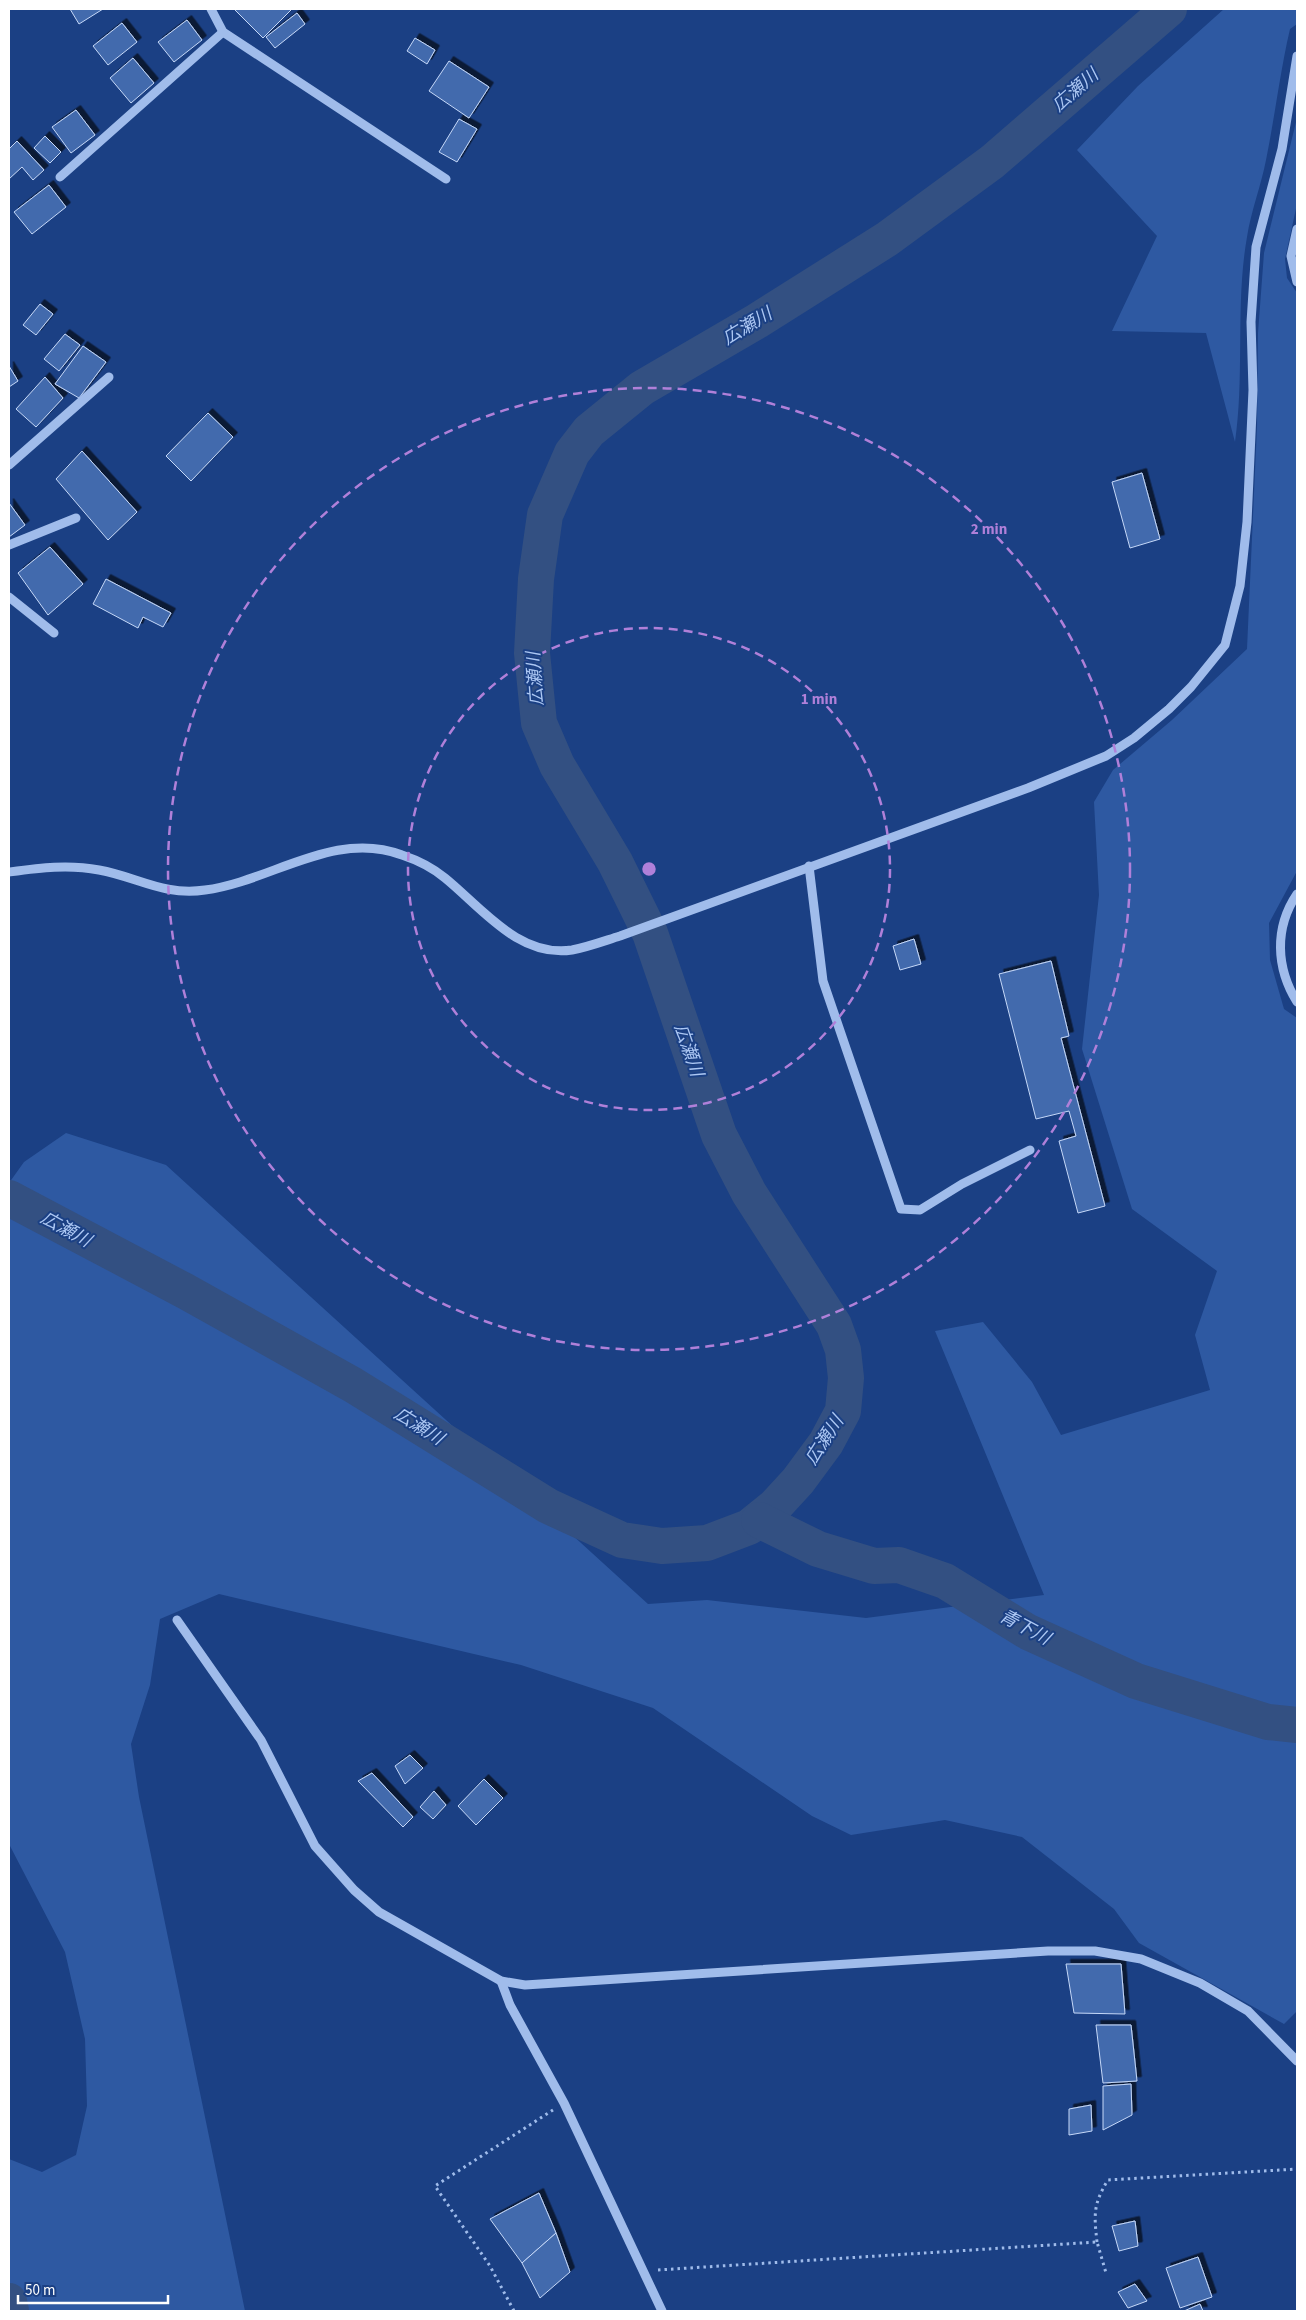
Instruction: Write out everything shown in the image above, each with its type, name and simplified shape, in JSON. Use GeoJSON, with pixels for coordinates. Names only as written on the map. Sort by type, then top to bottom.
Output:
{"type":"FeatureCollection","features":[{"type":"Feature","properties":{"kind":"street"},"geometry":{"type":"LineString","coordinates":[[211,9],[224,32],[446,179]]}},
{"type":"Feature","properties":{"kind":"street"},"geometry":{"type":"LineString","coordinates":[[60,177],[224,32]]}},
{"type":"Feature","properties":{"kind":"street"},"geometry":{"type":"LineString","coordinates":[[9,872],[50,866],[80,867],[101,870],[166,891],[205,890],[320,855],[358,848],[383,850],[401,854],[444,876],[488,917],[508,932],[528,942],[549,949],[572,950],[620,936],[752,886],[1028,788],[1106,756],[1134,738],[1169,709],[1192,687],[1225,645],[1240,586],[1247,522],[1253,390],[1250,322],[1256,247],[1282,149],[1297,56]]}},
{"type":"Feature","properties":{"kind":"street"},"geometry":{"type":"LineString","coordinates":[[1297,230],[1291,256],[1297,282]]}},
{"type":"Feature","properties":{"kind":"street"},"geometry":{"type":"LineString","coordinates":[[9,465],[109,377]]}},
{"type":"Feature","properties":{"kind":"street"},"geometry":{"type":"LineString","coordinates":[[9,545],[76,518]]}},
{"type":"Feature","properties":{"kind":"street"},"geometry":{"type":"LineString","coordinates":[[9,597],[54,633]]}},
{"type":"Feature","properties":{"kind":"street"},"geometry":{"type":"LineString","coordinates":[[809,866],[824,980],[901,1210],[920,1210],[962,1184],[1030,1150]]}},
{"type":"Feature","properties":{"kind":"street"},"geometry":{"type":"LineString","coordinates":[[1297,894],[1280,934],[1280,956],[1287,986],[1297,1002]]}},
{"type":"Feature","properties":{"kind":"street"},"geometry":{"type":"LineString","coordinates":[[177,1620],[261,1740],[315,1846],[354,1890],[379,1912],[501,1981],[525,1985],[1048,1951],[1095,1951],[1141,1959],[1200,1982],[1248,2011],[1297,2061]]}},
{"type":"Feature","properties":{"kind":"street"},"geometry":{"type":"LineString","coordinates":[[501,1981],[510,2005],[564,2103],[662,2311]]}},
{"type":"Feature","properties":{"kind":"path"},"geometry":{"type":"LineString","coordinates":[[514,2311],[490,2266],[435,2186],[564,2103]]}},
{"type":"Feature","properties":{"kind":"path"},"geometry":{"type":"LineString","coordinates":[[1106,2273],[1097,2242],[1094,2214],[1098,2196],[1108,2180],[1297,2169]]}},
{"type":"Feature","properties":{"kind":"path"},"geometry":{"type":"LineString","coordinates":[[642,2271],[1097,2242]]}},
{"type":"Feature","properties":{"kind":"shaded area"},"geometry":{"type":"Polygon","coordinates":[[[1224,9],[1297,9],[1297,24],[1290,29],[1266,160],[1251,218],[1243,263],[1238,416],[1235,442],[1206,333],[1112,331],[1157,236],[1077,150],[1138,86],[1224,9]]]}},
{"type":"Feature","properties":{"kind":"shaded area"},"geometry":{"type":"Polygon","coordinates":[[[1297,118],[1297,204],[1285,259],[1287,278],[1297,293],[1297,871],[1269,923],[1270,960],[1284,1009],[1297,1018],[1297,2011],[1284,2024],[1139,1943],[1114,1909],[1022,1837],[945,1820],[851,1835],[812,1816],[653,1708],[521,1665],[219,1594],[160,1619],[150,1685],[131,1744],[139,1797],[245,2311],[9,2311],[9,2159],[42,2172],[76,2155],[87,2106],[85,2039],[65,1952],[9,1844],[9,1183],[24,1162],[66,1133],[166,1165],[648,1604],[707,1600],[866,1618],[1044,1595],[935,1331],[983,1322],[1032,1382],[1061,1435],[1210,1390],[1195,1335],[1217,1271],[1132,1209],[1082,1049],[1099,895],[1094,802],[1113,770],[1172,720],[1247,649],[1257,427],[1258,333],[1264,253],[1297,118]]]}},
{"type":"Feature","properties":{"kind":"building"},"geometry":{"type":"Polygon","coordinates":[[[70,9],[103,9],[79,24],[70,9]]]}},
{"type":"Feature","properties":{"kind":"building"},"geometry":{"type":"Polygon","coordinates":[[[234,9],[292,9],[263,38],[234,9]]]}},
{"type":"Feature","properties":{"kind":"building"},"geometry":{"type":"Polygon","coordinates":[[[297,13],[305,24],[275,48],[266,37],[297,13]]]}},
{"type":"Feature","properties":{"kind":"building"},"geometry":{"type":"Polygon","coordinates":[[[187,20],[202,40],[174,62],[158,42],[187,20]]]}},
{"type":"Feature","properties":{"kind":"building"},"geometry":{"type":"Polygon","coordinates":[[[122,23],[137,42],[108,65],[93,46],[122,23]]]}},
{"type":"Feature","properties":{"kind":"building"},"geometry":{"type":"Polygon","coordinates":[[[415,38],[435,50],[427,64],[407,51],[415,38]]]}},
{"type":"Feature","properties":{"kind":"building"},"geometry":{"type":"Polygon","coordinates":[[[133,58],[154,83],[131,103],[110,78],[133,58]]]}},
{"type":"Feature","properties":{"kind":"building"},"geometry":{"type":"Polygon","coordinates":[[[449,61],[489,87],[469,118],[429,91],[449,61]]]}},
{"type":"Feature","properties":{"kind":"building"},"geometry":{"type":"Polygon","coordinates":[[[76,110],[95,135],[71,153],[52,127],[76,110]]]}},
{"type":"Feature","properties":{"kind":"building"},"geometry":{"type":"Polygon","coordinates":[[[459,119],[477,129],[457,162],[439,152],[459,119]]]}},
{"type":"Feature","properties":{"kind":"building"},"geometry":{"type":"Polygon","coordinates":[[[45,136],[61,152],[50,163],[34,148],[45,136]]]}},
{"type":"Feature","properties":{"kind":"building"},"geometry":{"type":"Polygon","coordinates":[[[17,141],[44,170],[33,180],[22,167],[9,179],[9,149],[17,141]]]}},
{"type":"Feature","properties":{"kind":"building"},"geometry":{"type":"Polygon","coordinates":[[[49,185],[66,207],[32,234],[14,212],[49,185]]]}},
{"type":"Feature","properties":{"kind":"building"},"geometry":{"type":"Polygon","coordinates":[[[40,304],[53,314],[36,335],[23,325],[40,304]]]}},
{"type":"Feature","properties":{"kind":"building"},"geometry":{"type":"Polygon","coordinates":[[[65,334],[80,345],[59,371],[44,359],[65,334]]]}},
{"type":"Feature","properties":{"kind":"building"},"geometry":{"type":"Polygon","coordinates":[[[83,346],[106,362],[79,398],[55,384],[83,346]]]}},
{"type":"Feature","properties":{"kind":"building"},"geometry":{"type":"Polygon","coordinates":[[[9,366],[18,381],[9,387],[9,366]]]}},
{"type":"Feature","properties":{"kind":"building"},"geometry":{"type":"Polygon","coordinates":[[[45,377],[63,398],[36,427],[16,409],[45,377]]]}},
{"type":"Feature","properties":{"kind":"building"},"geometry":{"type":"Polygon","coordinates":[[[208,413],[233,437],[191,481],[166,456],[208,413]]]}},
{"type":"Feature","properties":{"kind":"building"},"geometry":{"type":"Polygon","coordinates":[[[82,451],[137,512],[108,540],[56,479],[82,451]]]}},
{"type":"Feature","properties":{"kind":"building"},"geometry":{"type":"Polygon","coordinates":[[[1142,473],[1160,539],[1130,548],[1112,482],[1142,473]]]}},
{"type":"Feature","properties":{"kind":"building"},"geometry":{"type":"Polygon","coordinates":[[[9,503],[25,525],[9,537],[9,503]]]}},
{"type":"Feature","properties":{"kind":"building"},"geometry":{"type":"Polygon","coordinates":[[[50,547],[83,584],[48,615],[18,573],[50,547]]]}},
{"type":"Feature","properties":{"kind":"building"},"geometry":{"type":"Polygon","coordinates":[[[106,579],[171,613],[163,627],[143,617],[138,628],[93,604],[106,579]]]}},
{"type":"Feature","properties":{"kind":"building"},"geometry":{"type":"Polygon","coordinates":[[[914,939],[921,964],[900,970],[893,946],[914,939]]]}},
{"type":"Feature","properties":{"kind":"building"},"geometry":{"type":"Polygon","coordinates":[[[1051,961],[1069,1036],[1061,1038],[1105,1206],[1078,1213],[1059,1141],[1076,1136],[1069,1111],[1036,1119],[999,974],[1051,961]]]}},
{"type":"Feature","properties":{"kind":"building"},"geometry":{"type":"Polygon","coordinates":[[[410,1755],[423,1768],[405,1784],[395,1766],[410,1755]]]}},
{"type":"Feature","properties":{"kind":"building"},"geometry":{"type":"Polygon","coordinates":[[[372,1773],[413,1817],[403,1827],[358,1781],[372,1773]]]}},
{"type":"Feature","properties":{"kind":"building"},"geometry":{"type":"Polygon","coordinates":[[[484,1779],[503,1798],[476,1825],[458,1806],[484,1779]]]}},
{"type":"Feature","properties":{"kind":"building"},"geometry":{"type":"Polygon","coordinates":[[[434,1791],[446,1805],[433,1819],[420,1807],[434,1791]]]}},
{"type":"Feature","properties":{"kind":"building"},"geometry":{"type":"Polygon","coordinates":[[[1066,1964],[1121,1964],[1125,2014],[1074,2013],[1066,1964]]]}},
{"type":"Feature","properties":{"kind":"building"},"geometry":{"type":"Polygon","coordinates":[[[1096,2025],[1131,2025],[1137,2081],[1103,2083],[1096,2025]]]}},
{"type":"Feature","properties":{"kind":"building"},"geometry":{"type":"Polygon","coordinates":[[[1131,2084],[1132,2115],[1103,2130],[1103,2086],[1131,2084]]]}},
{"type":"Feature","properties":{"kind":"building"},"geometry":{"type":"Polygon","coordinates":[[[1091,2105],[1092,2131],[1069,2135],[1069,2109],[1091,2105]]]}},
{"type":"Feature","properties":{"kind":"building"},"geometry":{"type":"Polygon","coordinates":[[[539,2193],[556,2233],[522,2263],[490,2219],[539,2193]]]}},
{"type":"Feature","properties":{"kind":"building"},"geometry":{"type":"Polygon","coordinates":[[[1135,2221],[1138,2246],[1119,2251],[1112,2226],[1135,2221]]]}},
{"type":"Feature","properties":{"kind":"building"},"geometry":{"type":"Polygon","coordinates":[[[556,2233],[570,2272],[540,2298],[522,2263],[556,2233]]]}},
{"type":"Feature","properties":{"kind":"building"},"geometry":{"type":"Polygon","coordinates":[[[1198,2257],[1212,2297],[1180,2308],[1166,2268],[1198,2257]]]}},
{"type":"Feature","properties":{"kind":"building"},"geometry":{"type":"Polygon","coordinates":[[[1135,2284],[1147,2301],[1128,2308],[1118,2292],[1135,2284]]]}},
{"type":"Feature","properties":{"kind":"building"},"geometry":{"type":"Polygon","coordinates":[[[1200,2304],[1203,2311],[1184,2311],[1200,2304]]]}},
{"type":"Feature","properties":{"kind":"waterway","name":"広瀬川"},"geometry":{"type":"LineString","coordinates":[[9,1198],[185,1291],[353,1385],[548,1506],[622,1540],[662,1546],[707,1543],[749,1527],[775,1506],[798,1481],[826,1443],[843,1411],[846,1378],[843,1350],[834,1325],[749,1193],[719,1135],[650,933],[615,862],[557,765],[539,723],[532,653],[536,579],[545,515],[572,453],[589,431],[642,388],[757,321],[887,239],[992,162],[1169,9]]}},
{"type":"Feature","properties":{"kind":"waterway","name":"青下川"},"geometry":{"type":"LineString","coordinates":[[759,1520],[818,1549],[874,1566],[899,1565],[945,1581],[1028,1632],[1136,1681],[1268,1722],[1297,1725]]}},
{"type":"Feature","properties":{"kind":"waterway"},"geometry":{"type":"LineString","coordinates":[[9,2301],[11,2311]]}}]}
